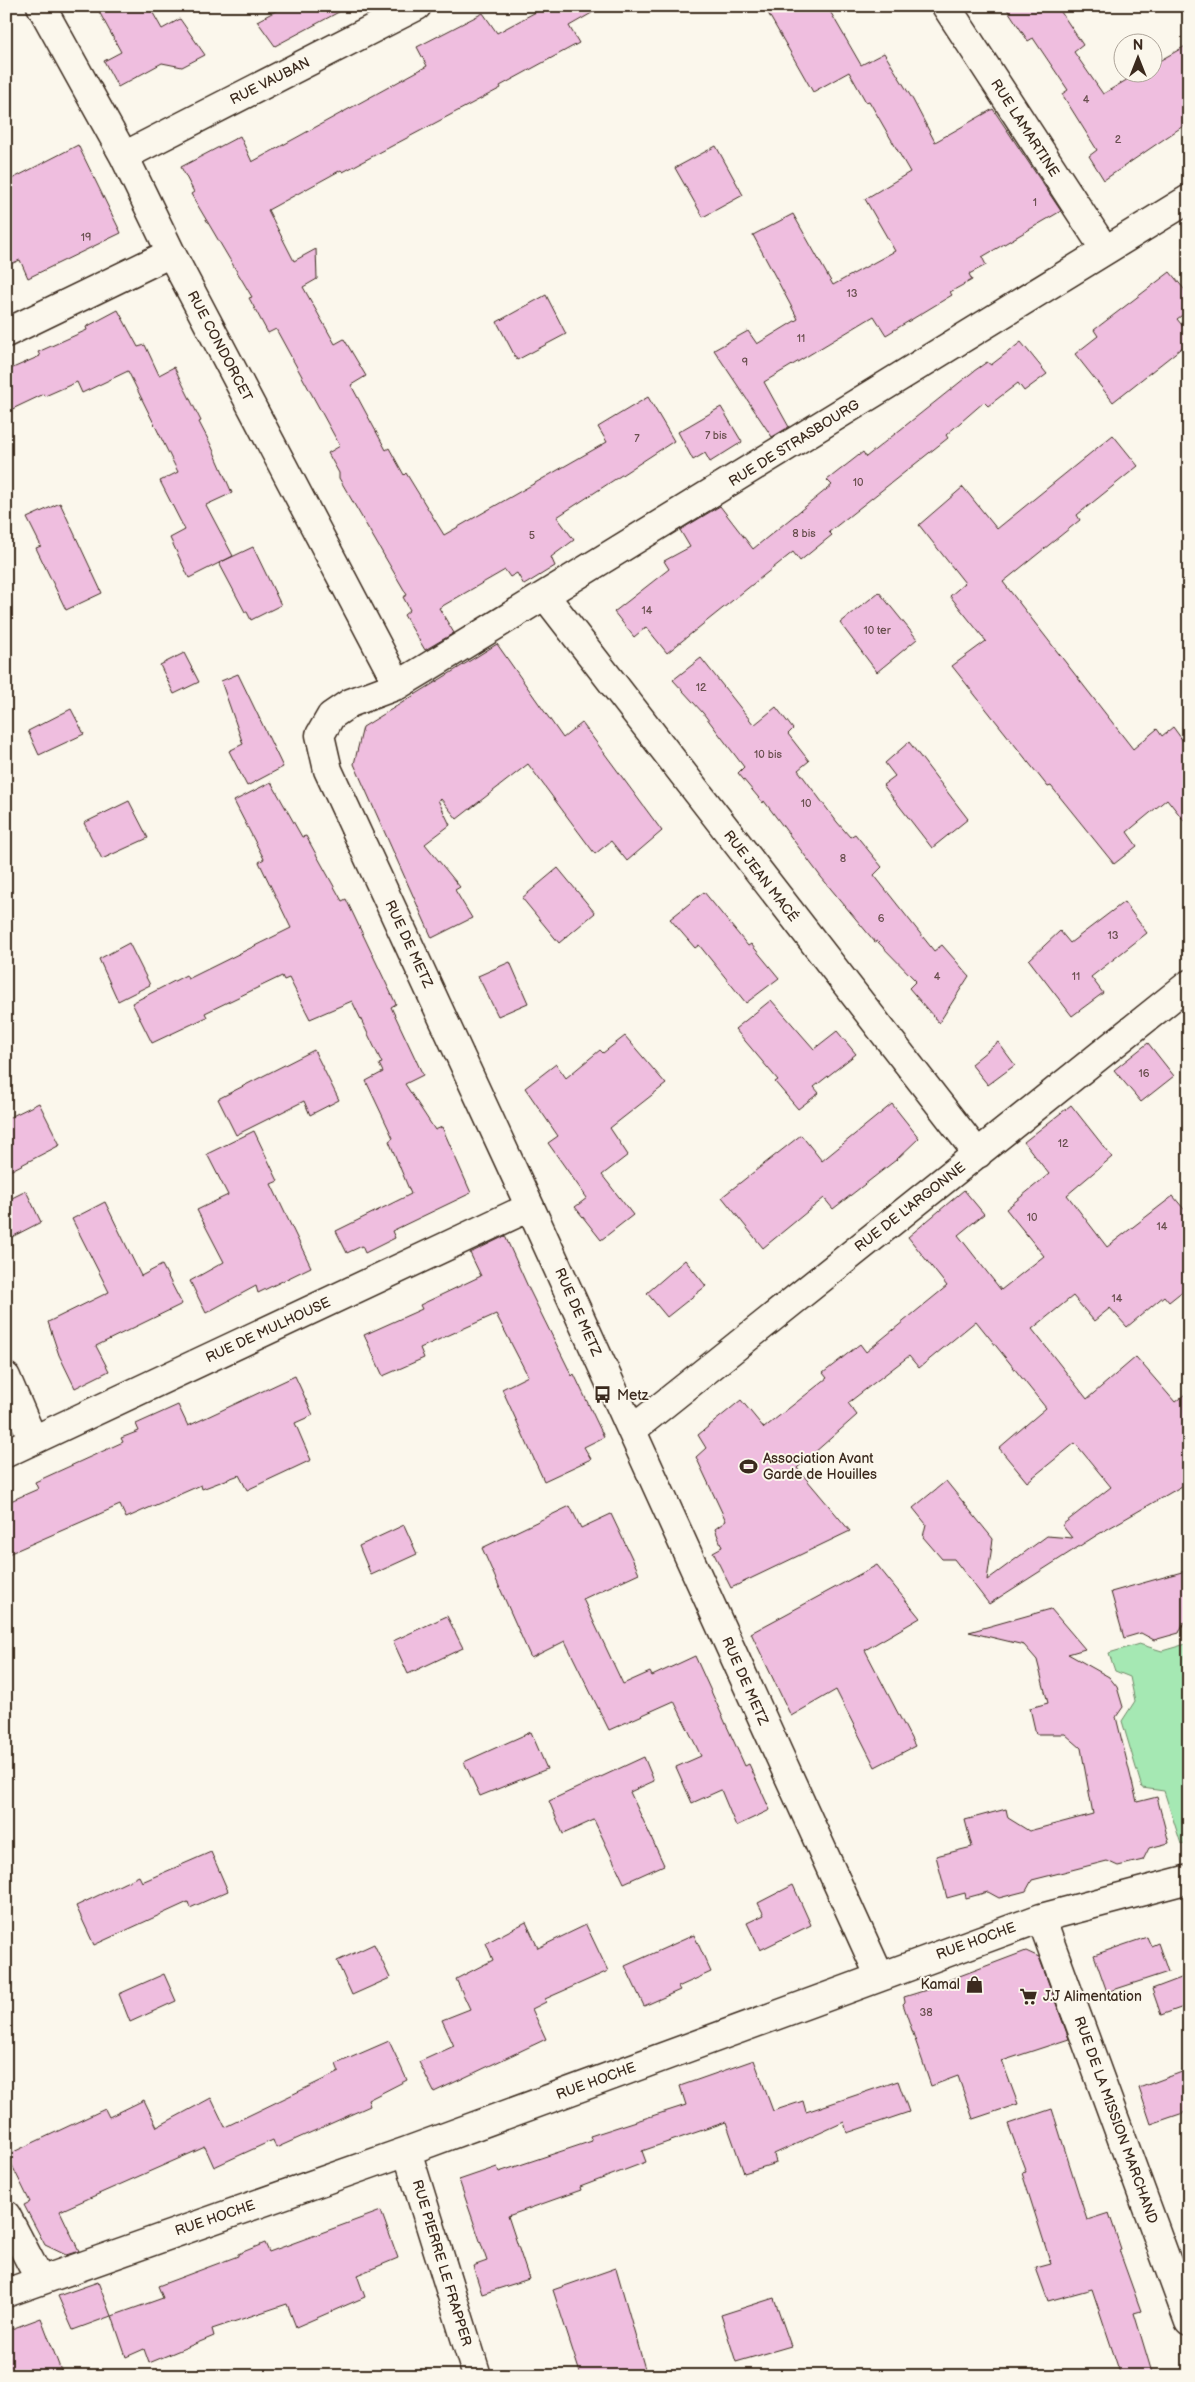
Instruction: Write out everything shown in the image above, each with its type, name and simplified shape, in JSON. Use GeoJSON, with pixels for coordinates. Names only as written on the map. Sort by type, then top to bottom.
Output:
{"type":"FeatureCollection","features":[{"type":"Feature","properties":{"kind":"street","name":"RUE CONDORCET"},"geometry":{"type":"LineString","coordinates":[[41,6],[124,156],[171,254],[398,685]]}},
{"type":"Feature","properties":{"kind":"street","name":"RUE VAUBAN"},"geometry":{"type":"LineString","coordinates":[[124,156],[417,6]]}},
{"type":"Feature","properties":{"kind":"street","name":"RUE LAMARTINE"},"geometry":{"type":"LineString","coordinates":[[946,6],[1106,250]]}},
{"type":"Feature","properties":{"kind":"street","name":"RUE DE STRASBOURG"},"geometry":{"type":"LineString","coordinates":[[398,685],[546,597],[1189,199]]}},
{"type":"Feature","properties":{"kind":"street"},"geometry":{"type":"LineString","coordinates":[[6,333],[171,254]]}},
{"type":"Feature","properties":{"kind":"street","name":"RUE JEAN MACÉ"},"geometry":{"type":"LineString","coordinates":[[546,597],[978,1154]]}},
{"type":"Feature","properties":{"kind":"street","name":"RUE DE METZ"},"geometry":{"type":"LineString","coordinates":[[398,685],[350,703],[331,716],[320,735],[328,770],[530,1207],[880,1976]]}},
{"type":"Feature","properties":{"kind":"street","name":"RUE DE L'ARGONNE"},"geometry":{"type":"LineString","coordinates":[[632,1430],[1189,984]]}},
{"type":"Feature","properties":{"kind":"street","name":"RUE DE MULHOUSE"},"geometry":{"type":"LineString","coordinates":[[6,1453],[530,1207]]}},
{"type":"Feature","properties":{"kind":"street"},"geometry":{"type":"LineString","coordinates":[[6,1377],[33,1440]]}},
{"type":"Feature","properties":{"kind":"street","name":"RUE HOCHE"},"geometry":{"type":"LineString","coordinates":[[6,2293],[407,2151],[1041,1918],[1189,1879]]}},
{"type":"Feature","properties":{"kind":"street","name":"RUE DE LA MISSION MARCHAND"},"geometry":{"type":"LineString","coordinates":[[1041,1918],[1189,2322]]}},
{"type":"Feature","properties":{"kind":"street","name":"RUE PIERRE LE FRAPPER"},"geometry":{"type":"LineString","coordinates":[[407,2151],[477,2376]]}},
{"type":"Feature","properties":{"kind":"street"},"geometry":{"type":"LineString","coordinates":[[6,2215],[40,2280]]}},
{"type":"Feature","properties":{"kind":"green space"},"geometry":{"type":"Polygon","coordinates":[[[1189,1638],[1189,1842],[1181,1844],[1164,1791],[1142,1788],[1122,1721],[1135,1701],[1130,1677],[1115,1671],[1109,1653],[1139,1644],[1162,1651],[1186,1644],[1189,1638]]]}},
{"type":"Feature","properties":{"kind":"building"},"geometry":{"type":"Polygon","coordinates":[[[96,6],[149,6],[162,29],[180,19],[205,55],[182,67],[162,63],[118,87],[104,61],[121,52],[96,6]]]}},
{"type":"Feature","properties":{"kind":"building"},"geometry":{"type":"Polygon","coordinates":[[[285,6],[350,6],[275,46],[257,21],[285,6]]]}},
{"type":"Feature","properties":{"kind":"building"},"geometry":{"type":"Polygon","coordinates":[[[547,6],[604,6],[569,26],[579,43],[500,86],[501,88],[343,172],[341,170],[268,210],[294,261],[316,249],[317,279],[303,287],[335,344],[344,339],[366,376],[351,385],[386,450],[389,448],[404,475],[406,473],[444,535],[607,442],[598,427],[648,397],[674,441],[557,517],[574,540],[551,557],[555,566],[524,585],[517,573],[510,577],[505,570],[439,608],[454,633],[425,650],[404,615],[410,610],[403,597],[407,595],[339,478],[339,473],[328,453],[340,446],[276,329],[268,333],[249,298],[252,297],[191,194],[194,192],[181,167],[240,136],[252,162],[427,66],[417,47],[483,13],[497,33],[547,6]]]}},
{"type":"Feature","properties":{"kind":"building"},"geometry":{"type":"Polygon","coordinates":[[[764,6],[827,6],[861,65],[884,53],[913,100],[935,142],[993,109],[1061,211],[982,257],[986,265],[969,274],[972,280],[950,292],[952,295],[886,335],[874,316],[764,382],[789,427],[772,437],[714,350],[748,331],[757,344],[798,319],[753,235],[793,214],[833,285],[895,251],[865,199],[910,172],[869,101],[866,102],[849,72],[813,92],[764,6]]]}},
{"type":"Feature","properties":{"kind":"building"},"geometry":{"type":"Polygon","coordinates":[[[1005,6],[1057,6],[1083,45],[1074,52],[1103,94],[1123,82],[1162,82],[1162,59],[1189,44],[1189,122],[1104,180],[1089,156],[1097,150],[1062,94],[1068,90],[1033,38],[1028,41],[1005,6]]]}},
{"type":"Feature","properties":{"kind":"building"},"geometry":{"type":"Polygon","coordinates":[[[78,145],[121,233],[28,278],[20,260],[6,266],[6,182],[78,145]]]}},
{"type":"Feature","properties":{"kind":"building"},"geometry":{"type":"Polygon","coordinates":[[[716,146],[743,195],[703,217],[675,168],[716,146]]]}},
{"type":"Feature","properties":{"kind":"building"},"geometry":{"type":"Polygon","coordinates":[[[1170,272],[1189,295],[1189,310],[1177,319],[1189,334],[1189,342],[1113,402],[1075,354],[1098,336],[1094,330],[1170,272]]]}},
{"type":"Feature","properties":{"kind":"building"},"geometry":{"type":"Polygon","coordinates":[[[546,295],[566,334],[517,360],[497,322],[546,295]]]}},
{"type":"Feature","properties":{"kind":"building"},"geometry":{"type":"Polygon","coordinates":[[[118,310],[138,347],[145,345],[159,375],[174,367],[201,421],[199,422],[232,493],[206,505],[233,556],[189,578],[170,538],[185,530],[160,481],[178,472],[128,371],[82,393],[77,382],[45,396],[44,394],[6,412],[6,371],[40,356],[38,352],[87,330],[86,327],[118,310]]]}},
{"type":"Feature","properties":{"kind":"building"},"geometry":{"type":"Polygon","coordinates":[[[1021,342],[1047,374],[1024,391],[1018,383],[988,406],[984,402],[946,435],[948,438],[829,532],[832,535],[800,561],[793,552],[667,653],[646,627],[634,637],[614,612],[669,569],[664,561],[690,547],[680,530],[720,506],[753,549],[832,485],[827,480],[863,452],[866,457],[974,371],[987,362],[991,365],[1021,342]]]}},
{"type":"Feature","properties":{"kind":"building"},"geometry":{"type":"Polygon","coordinates":[[[721,407],[742,442],[710,462],[705,453],[693,460],[678,432],[721,407]]]}},
{"type":"Feature","properties":{"kind":"building"},"geometry":{"type":"Polygon","coordinates":[[[1113,435],[1138,466],[1077,515],[1080,520],[1003,582],[1133,749],[1157,729],[1162,736],[1173,727],[1189,749],[1189,827],[1167,799],[1127,832],[1137,846],[1114,864],[1051,786],[1048,787],[952,666],[986,641],[950,596],[965,583],[919,525],[963,487],[997,529],[1113,435]]]}},
{"type":"Feature","properties":{"kind":"building"},"geometry":{"type":"Polygon","coordinates":[[[60,503],[102,593],[66,610],[36,548],[41,546],[27,518],[60,503]]]}},
{"type":"Feature","properties":{"kind":"building"},"geometry":{"type":"Polygon","coordinates":[[[253,547],[281,605],[251,620],[219,563],[253,547]]]}},
{"type":"Feature","properties":{"kind":"building"},"geometry":{"type":"Polygon","coordinates":[[[879,592],[917,639],[877,672],[840,623],[879,592]]]}},
{"type":"Feature","properties":{"kind":"building"},"geometry":{"type":"Polygon","coordinates":[[[497,644],[563,738],[582,723],[662,831],[627,861],[611,841],[595,854],[528,764],[457,819],[441,799],[438,800],[450,825],[425,844],[460,887],[455,890],[472,918],[432,938],[354,764],[363,727],[497,644]]]}},
{"type":"Feature","properties":{"kind":"building"},"geometry":{"type":"Polygon","coordinates":[[[184,653],[199,682],[174,694],[160,665],[184,653]]]}},
{"type":"Feature","properties":{"kind":"building"},"geometry":{"type":"Polygon","coordinates":[[[701,658],[754,725],[776,707],[793,729],[788,734],[809,761],[798,770],[837,822],[850,837],[855,834],[882,867],[874,875],[934,951],[942,945],[969,976],[939,1023],[909,988],[916,981],[877,941],[875,942],[821,877],[764,801],[763,803],[738,773],[744,767],[703,713],[673,680],[701,658]]]}},
{"type":"Feature","properties":{"kind":"building"},"geometry":{"type":"Polygon","coordinates":[[[238,674],[283,767],[247,786],[229,751],[243,744],[221,681],[238,674]]]}},
{"type":"Feature","properties":{"kind":"building"},"geometry":{"type":"Polygon","coordinates":[[[71,709],[84,734],[39,755],[28,731],[71,709]]]}},
{"type":"Feature","properties":{"kind":"building"},"geometry":{"type":"Polygon","coordinates":[[[909,742],[968,819],[932,848],[883,785],[895,776],[885,763],[909,742]]]}},
{"type":"Feature","properties":{"kind":"building"},"geometry":{"type":"Polygon","coordinates":[[[271,782],[302,837],[306,836],[342,901],[346,899],[396,1004],[391,1007],[423,1075],[405,1084],[435,1130],[442,1127],[471,1193],[392,1231],[395,1238],[365,1253],[362,1246],[347,1253],[336,1231],[411,1194],[389,1141],[393,1138],[366,1081],[383,1072],[379,1064],[382,1063],[352,1001],[310,1019],[289,978],[284,980],[282,976],[205,1013],[207,1017],[152,1043],[132,1003],[186,975],[188,979],[291,928],[259,862],[264,859],[234,801],[271,782]]]}},
{"type":"Feature","properties":{"kind":"building"},"geometry":{"type":"Polygon","coordinates":[[[129,801],[148,838],[102,859],[84,823],[129,801]]]}},
{"type":"Feature","properties":{"kind":"building"},"geometry":{"type":"Polygon","coordinates":[[[558,868],[595,913],[559,943],[522,898],[558,868]]]}},
{"type":"Feature","properties":{"kind":"building"},"geometry":{"type":"Polygon","coordinates":[[[704,892],[748,946],[751,944],[779,978],[746,1003],[699,945],[695,948],[670,919],[704,892]]]}},
{"type":"Feature","properties":{"kind":"building"},"geometry":{"type":"Polygon","coordinates":[[[1124,902],[1147,933],[1091,977],[1103,993],[1072,1016],[1029,960],[1060,931],[1070,943],[1124,902]]]}},
{"type":"Feature","properties":{"kind":"building"},"geometry":{"type":"Polygon","coordinates":[[[129,943],[150,985],[118,1001],[99,959],[129,943]]]}},
{"type":"Feature","properties":{"kind":"building"},"geometry":{"type":"Polygon","coordinates":[[[510,962],[528,1003],[498,1016],[478,976],[510,962]]]}},
{"type":"Feature","properties":{"kind":"building"},"geometry":{"type":"Polygon","coordinates":[[[771,1000],[814,1049],[837,1031],[856,1054],[814,1087],[819,1093],[798,1109],[775,1082],[778,1080],[735,1029],[771,1000]]]}},
{"type":"Feature","properties":{"kind":"building"},"geometry":{"type":"Polygon","coordinates":[[[625,1036],[666,1084],[610,1128],[628,1155],[602,1175],[633,1215],[601,1240],[575,1207],[587,1198],[548,1143],[558,1136],[525,1088],[556,1064],[566,1078],[600,1050],[603,1053],[625,1036]]]}},
{"type":"Feature","properties":{"kind":"building"},"geometry":{"type":"Polygon","coordinates":[[[998,1042],[1015,1065],[988,1085],[971,1064],[998,1042]]]}},
{"type":"Feature","properties":{"kind":"building"},"geometry":{"type":"Polygon","coordinates":[[[1148,1043],[1174,1076],[1141,1102],[1114,1070],[1148,1043]]]}},
{"type":"Feature","properties":{"kind":"building"},"geometry":{"type":"Polygon","coordinates":[[[314,1050],[339,1100],[310,1115],[304,1101],[236,1135],[218,1099],[314,1050]]]}},
{"type":"Feature","properties":{"kind":"building"},"geometry":{"type":"Polygon","coordinates":[[[39,1103],[60,1145],[6,1173],[6,1119],[39,1103]]]}},
{"type":"Feature","properties":{"kind":"building"},"geometry":{"type":"Polygon","coordinates":[[[892,1104],[919,1138],[896,1160],[833,1209],[824,1198],[763,1248],[722,1197],[801,1135],[822,1161],[892,1104]]]}},
{"type":"Feature","properties":{"kind":"building"},"geometry":{"type":"Polygon","coordinates":[[[1071,1105],[1112,1157],[1067,1195],[1107,1247],[1173,1196],[1189,1215],[1189,1286],[1169,1302],[1164,1296],[1127,1327],[1110,1308],[1094,1321],[1073,1296],[1032,1329],[1087,1399],[1136,1357],[1175,1402],[1189,1391],[1189,1482],[1097,1535],[989,1604],[954,1559],[942,1559],[923,1537],[926,1524],[913,1508],[946,1481],[993,1539],[987,1580],[1047,1536],[1072,1538],[1062,1525],[1111,1487],[1075,1443],[1027,1482],[999,1448],[1046,1408],[976,1321],[919,1368],[909,1356],[848,1403],[857,1415],[797,1468],[850,1531],[731,1588],[713,1552],[722,1547],[715,1529],[726,1521],[696,1457],[706,1448],[698,1435],[741,1400],[764,1428],[827,1378],[823,1373],[860,1344],[866,1352],[947,1286],[908,1237],[964,1190],[984,1214],[958,1235],[1001,1290],[1044,1256],[1006,1209],[1049,1174],[1024,1142],[1071,1105]]]}},
{"type":"Feature","properties":{"kind":"building"},"geometry":{"type":"Polygon","coordinates":[[[254,1131],[278,1181],[271,1184],[311,1267],[258,1293],[256,1286],[206,1313],[190,1281],[224,1262],[197,1210],[228,1195],[207,1154],[254,1131]]]}},
{"type":"Feature","properties":{"kind":"building"},"geometry":{"type":"Polygon","coordinates":[[[26,1191],[41,1222],[6,1240],[6,1201],[26,1191]]]}},
{"type":"Feature","properties":{"kind":"building"},"geometry":{"type":"Polygon","coordinates":[[[105,1202],[141,1276],[162,1265],[182,1304],[96,1346],[109,1371],[75,1388],[59,1355],[48,1322],[109,1292],[72,1219],[105,1202]]]}},
{"type":"Feature","properties":{"kind":"building"},"geometry":{"type":"Polygon","coordinates":[[[505,1236],[529,1289],[572,1376],[574,1374],[604,1437],[584,1447],[591,1459],[544,1481],[502,1389],[528,1376],[496,1314],[420,1348],[424,1358],[383,1376],[364,1335],[422,1309],[420,1305],[481,1276],[470,1253],[505,1236]]]}},
{"type":"Feature","properties":{"kind":"building"},"geometry":{"type":"Polygon","coordinates":[[[685,1260],[706,1286],[667,1317],[647,1293],[685,1260]]]}},
{"type":"Feature","properties":{"kind":"building"},"geometry":{"type":"Polygon","coordinates":[[[295,1376],[313,1415],[295,1423],[311,1460],[247,1490],[239,1475],[202,1489],[201,1485],[126,1518],[120,1505],[6,1555],[6,1503],[38,1489],[35,1482],[123,1442],[121,1438],[139,1431],[136,1424],[178,1405],[188,1426],[295,1376]]]}},
{"type":"Feature","properties":{"kind":"building"},"geometry":{"type":"Polygon","coordinates":[[[570,1506],[581,1528],[611,1514],[639,1573],[583,1599],[623,1684],[650,1672],[652,1676],[695,1656],[745,1766],[749,1764],[770,1810],[736,1826],[721,1790],[692,1803],[676,1767],[701,1756],[674,1701],[609,1730],[565,1641],[531,1658],[482,1548],[570,1506]]]}},
{"type":"Feature","properties":{"kind":"building"},"geometry":{"type":"Polygon","coordinates":[[[404,1525],[417,1554],[371,1575],[359,1546],[404,1525]]]}},
{"type":"Feature","properties":{"kind":"building"},"geometry":{"type":"Polygon","coordinates":[[[877,1565],[920,1618],[865,1650],[915,1746],[875,1767],[836,1690],[791,1716],[751,1633],[877,1565]]]}},
{"type":"Feature","properties":{"kind":"building"},"geometry":{"type":"Polygon","coordinates":[[[1189,1570],[1189,1621],[1184,1622],[1179,1633],[1154,1640],[1141,1633],[1124,1638],[1111,1592],[1189,1570]]]}},
{"type":"Feature","properties":{"kind":"building"},"geometry":{"type":"Polygon","coordinates":[[[1051,1609],[1085,1649],[1068,1654],[1109,1677],[1117,1687],[1123,1707],[1116,1717],[1137,1802],[1157,1797],[1169,1843],[1149,1848],[1143,1860],[1118,1866],[1107,1861],[1032,1880],[1026,1891],[999,1898],[988,1892],[966,1898],[965,1893],[947,1898],[936,1856],[972,1847],[965,1820],[1006,1809],[1008,1818],[1029,1831],[1093,1814],[1081,1748],[1065,1734],[1036,1734],[1030,1708],[1048,1703],[1037,1660],[1024,1645],[969,1632],[1051,1609]]]}},
{"type":"Feature","properties":{"kind":"building"},"geometry":{"type":"Polygon","coordinates":[[[447,1616],[463,1648],[408,1674],[393,1641],[447,1616]]]}},
{"type":"Feature","properties":{"kind":"building"},"geometry":{"type":"Polygon","coordinates":[[[531,1732],[547,1769],[480,1796],[464,1762],[531,1732]]]}},
{"type":"Feature","properties":{"kind":"building"},"geometry":{"type":"Polygon","coordinates":[[[644,1757],[654,1781],[630,1792],[664,1865],[624,1883],[594,1820],[563,1834],[549,1801],[644,1757]]]}},
{"type":"Feature","properties":{"kind":"building"},"geometry":{"type":"Polygon","coordinates":[[[211,1852],[228,1891],[190,1908],[188,1902],[94,1945],[76,1906],[139,1876],[142,1882],[211,1852]]]}},
{"type":"Feature","properties":{"kind":"building"},"geometry":{"type":"Polygon","coordinates":[[[793,1885],[811,1925],[760,1950],[747,1923],[764,1915],[758,1903],[793,1885]]]}},
{"type":"Feature","properties":{"kind":"building"},"geometry":{"type":"Polygon","coordinates":[[[526,1922],[538,1948],[586,1925],[608,1971],[545,1999],[546,2002],[532,2009],[546,2039],[434,2092],[419,2062],[454,2046],[442,2020],[470,2009],[456,1979],[493,1960],[486,1943],[526,1922]]]}},
{"type":"Feature","properties":{"kind":"building"},"geometry":{"type":"Polygon","coordinates":[[[694,1935],[711,1972],[678,1987],[680,1990],[644,2006],[625,1966],[694,1935]]]}},
{"type":"Feature","properties":{"kind":"building"},"geometry":{"type":"Polygon","coordinates":[[[1147,1937],[1151,1946],[1158,1943],[1168,1972],[1107,1992],[1094,1955],[1147,1937]]]}},
{"type":"Feature","properties":{"kind":"building"},"geometry":{"type":"Polygon","coordinates":[[[374,1944],[390,1978],[352,1995],[337,1961],[374,1944]]]}},
{"type":"Feature","properties":{"kind":"building"},"geometry":{"type":"Polygon","coordinates":[[[1026,1951],[1039,1957],[1069,2039],[1002,2061],[1018,2104],[973,2119],[958,2076],[931,2086],[903,2004],[905,2002],[904,1997],[933,1988],[933,1986],[1026,1951]]]}},
{"type":"Feature","properties":{"kind":"building"},"geometry":{"type":"Polygon","coordinates":[[[164,1974],[176,2001],[130,2022],[119,1994],[164,1974]]]}},
{"type":"Feature","properties":{"kind":"building"},"geometry":{"type":"Polygon","coordinates":[[[1189,1975],[1189,2005],[1161,2015],[1152,1989],[1189,1975]]]}},
{"type":"Feature","properties":{"kind":"building"},"geometry":{"type":"Polygon","coordinates":[[[389,2041],[407,2080],[368,2100],[370,2106],[276,2148],[273,2140],[214,2167],[205,2147],[60,2211],[79,2251],[66,2255],[45,2245],[24,2205],[30,2202],[7,2155],[105,2109],[109,2117],[144,2100],[157,2127],[211,2098],[225,2127],[339,2072],[336,2064],[389,2041]]]}},
{"type":"Feature","properties":{"kind":"building"},"geometry":{"type":"Polygon","coordinates":[[[754,2060],[773,2111],[803,2101],[806,2112],[898,2081],[909,2112],[847,2133],[844,2122],[774,2154],[776,2163],[744,2173],[726,2122],[642,2151],[646,2162],[580,2187],[581,2190],[508,2216],[529,2279],[482,2294],[473,2266],[487,2261],[459,2180],[497,2167],[499,2172],[592,2141],[590,2136],[686,2105],[680,2086],[754,2060]]]}},
{"type":"Feature","properties":{"kind":"building"},"geometry":{"type":"Polygon","coordinates":[[[1182,2072],[1189,2090],[1189,2111],[1151,2124],[1139,2088],[1182,2072]]]}},
{"type":"Feature","properties":{"kind":"building"},"geometry":{"type":"Polygon","coordinates":[[[1052,2109],[1087,2220],[1109,2213],[1121,2249],[1119,2250],[1141,2311],[1134,2313],[1153,2376],[1121,2376],[1092,2289],[1048,2301],[1036,2268],[1051,2264],[1022,2173],[1026,2172],[1008,2124],[1052,2109]]]}},
{"type":"Feature","properties":{"kind":"building"},"geometry":{"type":"Polygon","coordinates":[[[381,2211],[398,2258],[357,2275],[365,2297],[296,2327],[287,2304],[212,2329],[214,2336],[149,2363],[144,2349],[126,2357],[112,2316],[163,2298],[158,2286],[238,2256],[238,2254],[265,2243],[269,2252],[381,2211]]]}},
{"type":"Feature","properties":{"kind":"building"},"geometry":{"type":"Polygon","coordinates":[[[616,2268],[647,2376],[581,2376],[553,2290],[616,2268]]]}},
{"type":"Feature","properties":{"kind":"building"},"geometry":{"type":"Polygon","coordinates":[[[98,2282],[111,2316],[73,2330],[58,2296],[98,2282]]]}},
{"type":"Feature","properties":{"kind":"building"},"geometry":{"type":"Polygon","coordinates":[[[774,2298],[791,2346],[736,2362],[721,2315],[774,2298]]]}},
{"type":"Feature","properties":{"kind":"building"},"geometry":{"type":"Polygon","coordinates":[[[41,2318],[63,2376],[17,2376],[14,2370],[6,2372],[6,2331],[41,2318]]]}},
{"type":"Feature","properties":{"kind":"place","name":"Metz"},"geometry":{"type":"Point","coordinates":[603,1395]}},
{"type":"Feature","properties":{"kind":"place","name":"Association Avant Garde de Houilles"},"geometry":{"type":"Point","coordinates":[749,1466]}},
{"type":"Feature","properties":{"kind":"place","name":"Kamal"},"geometry":{"type":"Point","coordinates":[974,1984]}},
{"type":"Feature","properties":{"kind":"place","name":"J.J Alimentation"},"geometry":{"type":"Point","coordinates":[1029,1996]}}]}
